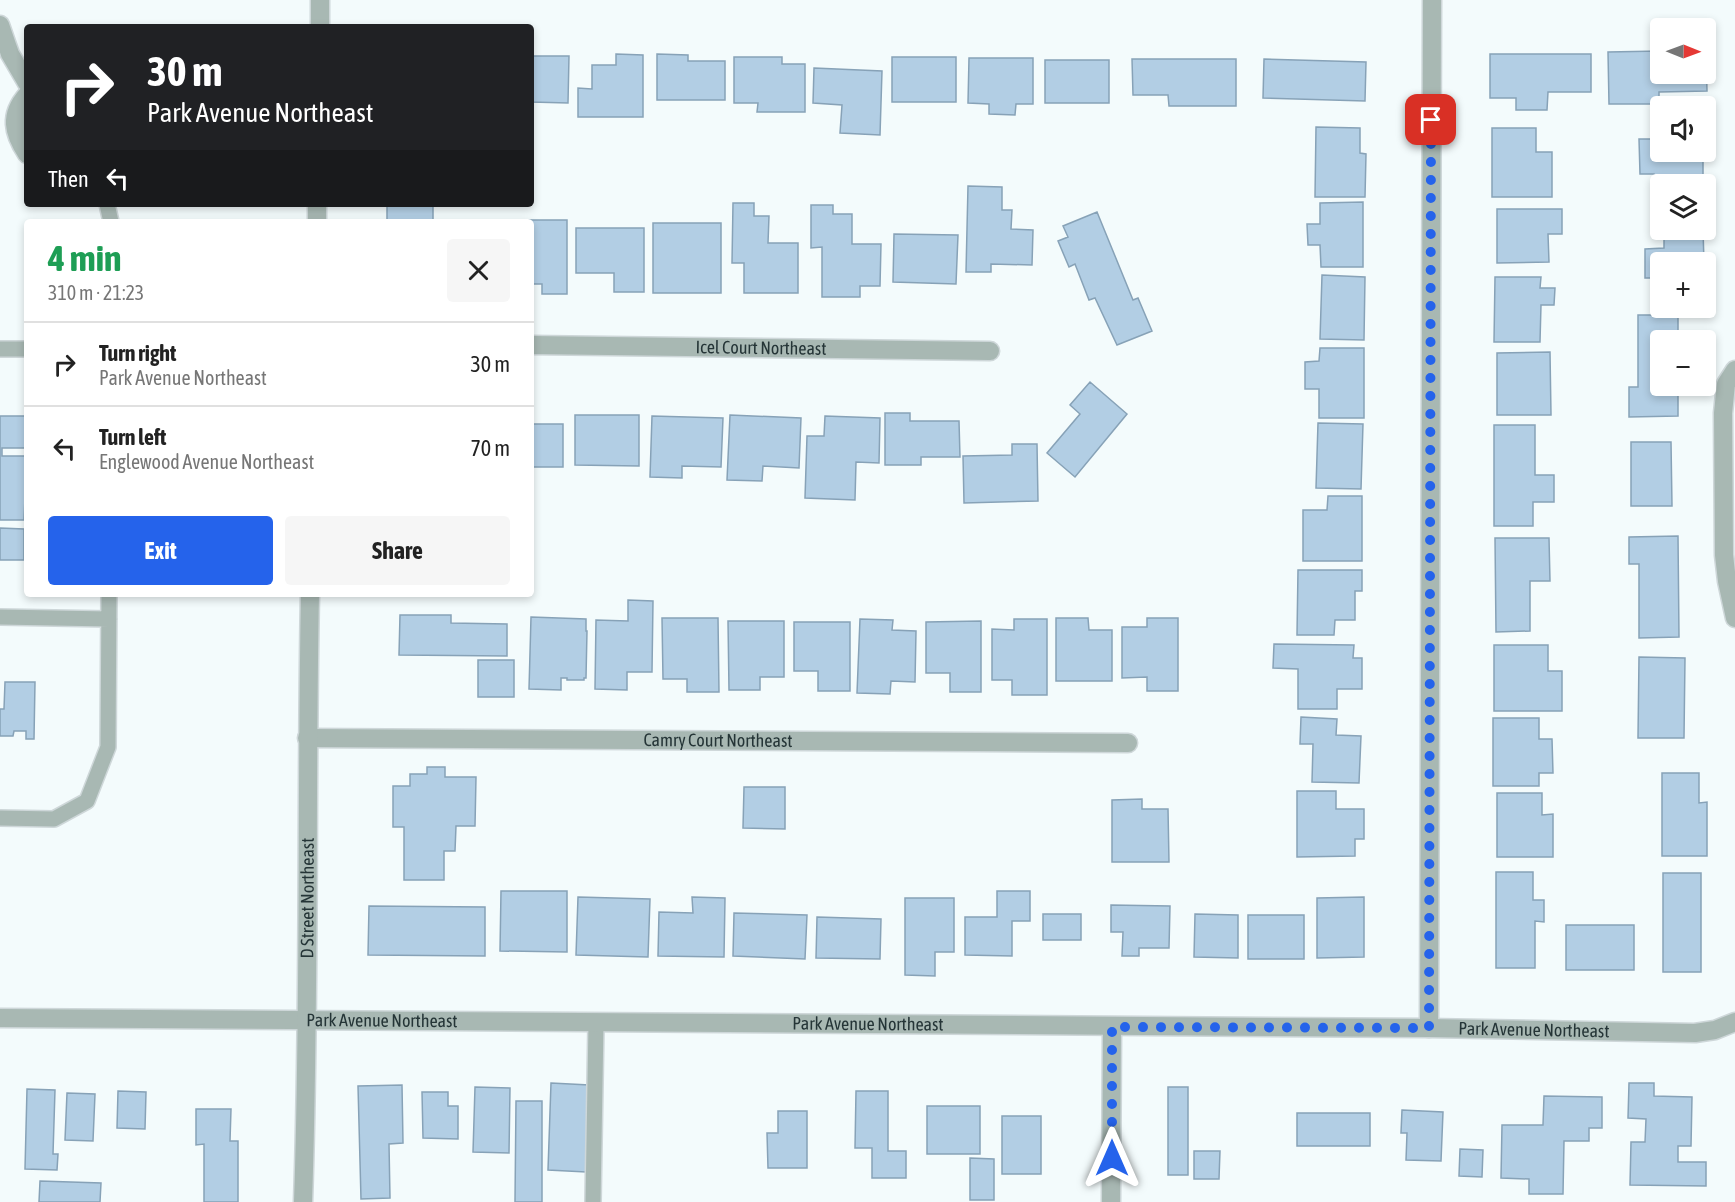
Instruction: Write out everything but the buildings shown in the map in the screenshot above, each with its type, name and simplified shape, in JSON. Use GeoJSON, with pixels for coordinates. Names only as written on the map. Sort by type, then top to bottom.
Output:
{"type":"FeatureCollection","features":[{"type":"Feature","properties":{"kind":"street"},"geometry":{"type":"LineString","coordinates":[[320,0],[320,24]]}},
{"type":"Feature","properties":{"kind":"street"},"geometry":{"type":"LineString","coordinates":[[1429,1028],[1432,0]]}},
{"type":"Feature","properties":{"kind":"street"},"geometry":{"type":"LineString","coordinates":[[0,25],[10,54],[24,78]]}},
{"type":"Feature","properties":{"kind":"street"},"geometry":{"type":"LineString","coordinates":[[24,98],[19,104],[15,118],[17,138],[24,149]]}},
{"type":"Feature","properties":{"kind":"street","name":"Icel Court Northeast"},"geometry":{"type":"LineString","coordinates":[[534,345],[990,351]]}},
{"type":"Feature","properties":{"kind":"street"},"geometry":{"type":"LineString","coordinates":[[1735,370],[1726,384],[1723,413],[1724,555],[1735,618]]}},
{"type":"Feature","properties":{"kind":"street","name":"D Street Northeast"},"geometry":{"type":"LineString","coordinates":[[303,1202],[307,1078],[307,738],[310,597]]}},
{"type":"Feature","properties":{"kind":"street","name":"Camry Court Northeast"},"geometry":{"type":"LineString","coordinates":[[307,738],[1128,743]]}},
{"type":"Feature","properties":{"kind":"street","name":"Park Avenue Northeast"},"geometry":{"type":"LineString","coordinates":[[0,1018],[1429,1028],[1695,1033],[1715,1030],[1735,1022]]}},
{"type":"Feature","properties":{"kind":"street"},"geometry":{"type":"LineString","coordinates":[[1111,1202],[1112,1027]]}},
{"type":"Feature","properties":{"kind":"lane"},"geometry":{"type":"LineString","coordinates":[[0,349],[24,349]]}},
{"type":"Feature","properties":{"kind":"lane"},"geometry":{"type":"LineString","coordinates":[[0,818],[54,819],[87,801],[108,747],[109,597]]}},
{"type":"Feature","properties":{"kind":"lane"},"geometry":{"type":"LineString","coordinates":[[0,616],[109,619]]}},
{"type":"Feature","properties":{"kind":"lane"},"geometry":{"type":"LineString","coordinates":[[593,1202],[596,1023]]}},
{"type":"Feature","properties":{"kind":"route"},"geometry":{"type":"LineString","coordinates":[[1112,1158],[1112,1027],[1429,1028],[1431,120]]}}]}
